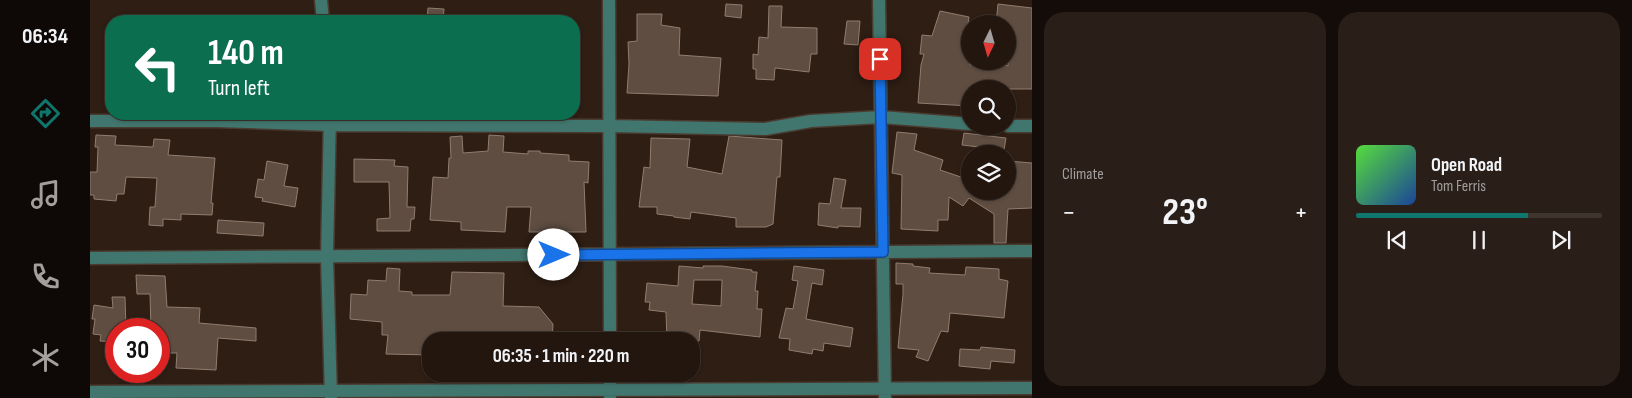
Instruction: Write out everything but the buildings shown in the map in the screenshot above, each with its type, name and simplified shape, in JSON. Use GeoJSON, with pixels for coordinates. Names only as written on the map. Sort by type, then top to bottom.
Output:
{"type":"FeatureCollection","features":[{"type":"Feature","properties":{"kind":"street"},"geometry":{"type":"LineString","coordinates":[[321,0],[322,15]]}},
{"type":"Feature","properties":{"kind":"street"},"geometry":{"type":"LineString","coordinates":[[609,0],[610,332]]}},
{"type":"Feature","properties":{"kind":"street"},"geometry":{"type":"LineString","coordinates":[[879,0],[885,393]]}},
{"type":"Feature","properties":{"kind":"street"},"geometry":{"type":"LineString","coordinates":[[90,121],[331,120],[765,129],[811,121],[881,117],[961,123]]}},
{"type":"Feature","properties":{"kind":"street"},"geometry":{"type":"LineString","coordinates":[[330,394],[328,256],[331,120]]}},
{"type":"Feature","properties":{"kind":"street"},"geometry":{"type":"LineString","coordinates":[[1016,126],[1032,126]]}},
{"type":"Feature","properties":{"kind":"street"},"geometry":{"type":"LineString","coordinates":[[90,258],[1032,251]]}},
{"type":"Feature","properties":{"kind":"street"},"geometry":{"type":"LineString","coordinates":[[90,392],[330,394],[885,393],[1032,388]]}},
{"type":"Feature","properties":{"kind":"route"},"geometry":{"type":"LineString","coordinates":[[554,255],[883,252],[880,59]]}}]}
